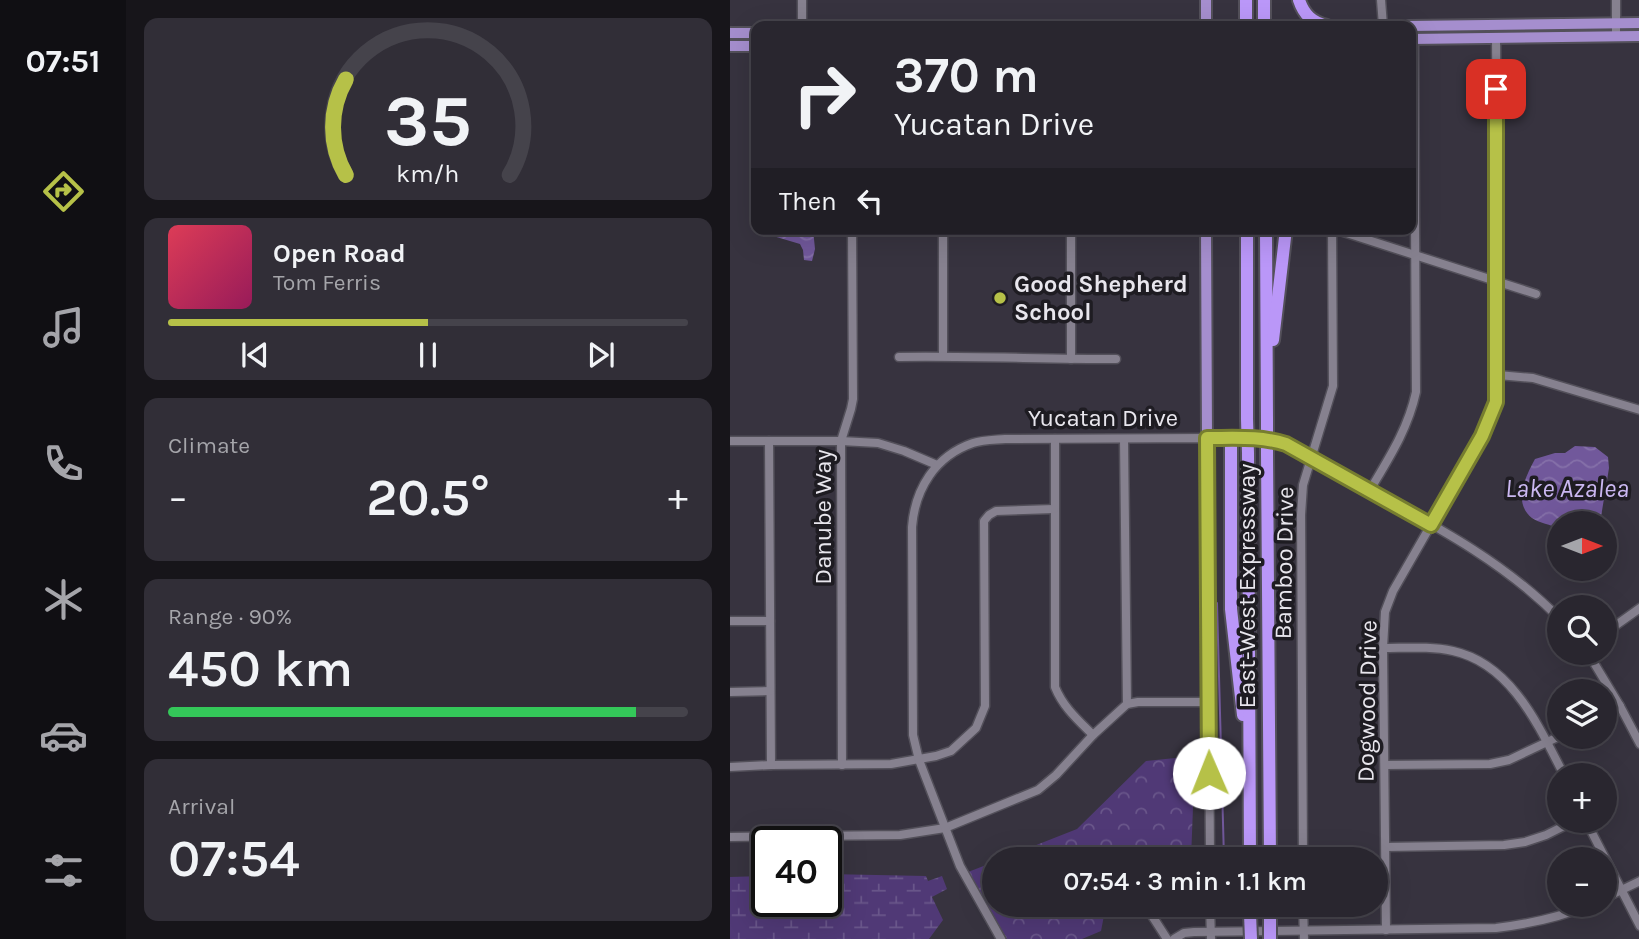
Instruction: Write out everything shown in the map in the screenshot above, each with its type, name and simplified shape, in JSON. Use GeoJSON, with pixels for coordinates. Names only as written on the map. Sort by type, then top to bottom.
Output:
{"type":"FeatureCollection","features":[{"type":"Feature","properties":{"kind":"highway"},"geometry":{"type":"LineString","coordinates":[[1299,0],[1307,16],[1314,21]]}},
{"type":"Feature","properties":{"kind":"highway","name":"East-West Expressway"},"geometry":{"type":"LineString","coordinates":[[1247,235],[1250,847]]}},
{"type":"Feature","properties":{"kind":"highway","name":"East-West Expressway"},"geometry":{"type":"LineString","coordinates":[[1266,235],[1270,847]]}},
{"type":"Feature","properties":{"kind":"highway"},"geometry":{"type":"LineString","coordinates":[[1267,404],[1285,235]]}},
{"type":"Feature","properties":{"kind":"highway"},"geometry":{"type":"LineString","coordinates":[[1231,438],[1231,609],[1242,708],[1250,746]]}},
{"type":"Feature","properties":{"kind":"highway"},"geometry":{"type":"LineString","coordinates":[[1250,917],[1251,939]]}},
{"type":"Feature","properties":{"kind":"highway"},"geometry":{"type":"LineString","coordinates":[[1270,917],[1270,939]]}},
{"type":"Feature","properties":{"kind":"main road"},"geometry":{"type":"LineString","coordinates":[[1206,0],[1206,21]]}},
{"type":"Feature","properties":{"kind":"main road"},"geometry":{"type":"LineString","coordinates":[[1416,26],[1639,23]]}},
{"type":"Feature","properties":{"kind":"main road"},"geometry":{"type":"LineString","coordinates":[[730,33],[751,33]]}},
{"type":"Feature","properties":{"kind":"main road"},"geometry":{"type":"LineString","coordinates":[[1416,39],[1639,36]]}},
{"type":"Feature","properties":{"kind":"main road"},"geometry":{"type":"LineString","coordinates":[[730,46],[751,46]]}},
{"type":"Feature","properties":{"kind":"main road"},"geometry":{"type":"LineString","coordinates":[[1207,235],[1207,438]]}},
{"type":"Feature","properties":{"kind":"main road","name":"Yucatan Drive"},"geometry":{"type":"LineString","coordinates":[[1207,438],[1231,438]]}},
{"type":"Feature","properties":{"kind":"street"},"geometry":{"type":"LineString","coordinates":[[802,0],[802,21]]}},
{"type":"Feature","properties":{"kind":"street"},"geometry":{"type":"LineString","coordinates":[[1381,0],[1383,21]]}},
{"type":"Feature","properties":{"kind":"street"},"geometry":{"type":"LineString","coordinates":[[1616,0],[1616,36]]}},
{"type":"Feature","properties":{"kind":"street","name":"Dogwood Drive"},"geometry":{"type":"LineString","coordinates":[[1386,847],[1383,648],[1385,612],[1393,591],[1482,436],[1496,402],[1496,38]]}},
{"type":"Feature","properties":{"kind":"street","name":"Danube Way"},"geometry":{"type":"LineString","coordinates":[[842,765],[841,440],[853,399],[852,235]]}},
{"type":"Feature","properties":{"kind":"street"},"geometry":{"type":"LineString","coordinates":[[943,235],[943,356]]}},
{"type":"Feature","properties":{"kind":"street"},"geometry":{"type":"LineString","coordinates":[[1071,235],[1071,359]]}},
{"type":"Feature","properties":{"kind":"street","name":"Bamboo Drive"},"geometry":{"type":"LineString","coordinates":[[1303,847],[1301,515],[1303,485],[1333,386],[1333,235]]}},
{"type":"Feature","properties":{"kind":"street"},"geometry":{"type":"LineString","coordinates":[[1352,235],[1536,293]]}},
{"type":"Feature","properties":{"kind":"street"},"geometry":{"type":"LineString","coordinates":[[1369,490],[1403,434],[1416,392],[1416,235]]}},
{"type":"Feature","properties":{"kind":"street"},"geometry":{"type":"LineString","coordinates":[[899,357],[1116,359]]}},
{"type":"Feature","properties":{"kind":"street"},"geometry":{"type":"LineString","coordinates":[[1498,375],[1533,378],[1639,410]]}},
{"type":"Feature","properties":{"kind":"street"},"geometry":{"type":"LineString","coordinates":[[1207,438],[1210,847]]}},
{"type":"Feature","properties":{"kind":"street","name":"Yucatan Drive"},"geometry":{"type":"LineString","coordinates":[[937,465],[957,450],[973,443],[1005,439],[1207,438]]}},
{"type":"Feature","properties":{"kind":"street","name":"Yucatan Drive"},"geometry":{"type":"LineString","coordinates":[[1231,438],[1271,439],[1311,457],[1498,566],[1547,605]]}},
{"type":"Feature","properties":{"kind":"street"},"geometry":{"type":"LineString","coordinates":[[1055,439],[1055,687],[1066,708],[1093,736]]}},
{"type":"Feature","properties":{"kind":"street"},"geometry":{"type":"LineString","coordinates":[[1124,439],[1127,704]]}},
{"type":"Feature","properties":{"kind":"street"},"geometry":{"type":"LineString","coordinates":[[730,441],[841,440],[878,443],[937,465],[923,484],[912,527],[913,735],[919,760],[960,866],[1001,939]]}},
{"type":"Feature","properties":{"kind":"street"},"geometry":{"type":"LineString","coordinates":[[769,441],[771,765]]}},
{"type":"Feature","properties":{"kind":"street"},"geometry":{"type":"LineString","coordinates":[[730,767],[891,764],[951,751],[976,728],[985,706],[984,521],[996,511],[1054,509]]}},
{"type":"Feature","properties":{"kind":"street"},"geometry":{"type":"LineString","coordinates":[[1617,624],[1639,608]]}},
{"type":"Feature","properties":{"kind":"street"},"geometry":{"type":"LineString","coordinates":[[730,621],[770,621]]}},
{"type":"Feature","properties":{"kind":"street"},"geometry":{"type":"LineString","coordinates":[[1383,648],[1430,648],[1456,652],[1485,664],[1507,682],[1527,706],[1547,742],[1509,760],[1490,764],[1385,765]]}},
{"type":"Feature","properties":{"kind":"street"},"geometry":{"type":"LineString","coordinates":[[1595,665],[1639,744]]}},
{"type":"Feature","properties":{"kind":"street"},"geometry":{"type":"LineString","coordinates":[[730,692],[770,691]]}},
{"type":"Feature","properties":{"kind":"street"},"geometry":{"type":"LineString","coordinates":[[730,837],[900,835],[945,828],[1038,790],[1127,704],[1208,702]]}},
{"type":"Feature","properties":{"kind":"street"},"geometry":{"type":"LineString","coordinates":[[1386,847],[1504,845],[1525,842],[1550,833]]}},
{"type":"Feature","properties":{"kind":"street"},"geometry":{"type":"LineString","coordinates":[[1592,833],[1639,926]]}},
{"type":"Feature","properties":{"kind":"street"},"geometry":{"type":"LineString","coordinates":[[1617,892],[1639,881]]}},
{"type":"Feature","properties":{"kind":"street"},"geometry":{"type":"LineString","coordinates":[[1153,917],[1167,939]]}},
{"type":"Feature","properties":{"kind":"street"},"geometry":{"type":"LineString","coordinates":[[1211,917],[1211,935]]}},
{"type":"Feature","properties":{"kind":"street"},"geometry":{"type":"LineString","coordinates":[[1303,917],[1303,935]]}},
{"type":"Feature","properties":{"kind":"street","name":"Dogwood Drive"},"geometry":{"type":"LineString","coordinates":[[1386,917],[1386,930]]}},
{"type":"Feature","properties":{"kind":"street"},"geometry":{"type":"LineString","coordinates":[[1174,939],[1184,933],[1303,935],[1496,928],[1557,917]]}},
{"type":"Feature","properties":{"kind":"green space"},"geometry":{"type":"Polygon","coordinates":[[[1195,756],[1191,847],[1031,847],[1077,829],[1146,761],[1195,756]]]}},
{"type":"Feature","properties":{"kind":"green space"},"geometry":{"type":"Polygon","coordinates":[[[982,867],[982,896],[968,872],[982,867]]]}},
{"type":"Feature","properties":{"kind":"green space"},"geometry":{"type":"Polygon","coordinates":[[[842,874],[926,876],[928,881],[942,876],[947,889],[932,897],[943,920],[929,939],[730,939],[730,877],[751,876],[751,917],[842,917],[842,874]]]}},
{"type":"Feature","properties":{"kind":"green space"},"geometry":{"type":"Polygon","coordinates":[[[994,917],[1104,917],[1101,931],[1082,939],[1007,939],[994,917]]]}},
{"type":"Feature","properties":{"kind":"water"},"geometry":{"type":"Polygon","coordinates":[[[770,235],[814,235],[815,249],[812,261],[804,260],[800,244],[770,235]]]}},
{"type":"Feature","properties":{"kind":"water","name":"Lake Azalea"},"geometry":{"type":"Polygon","coordinates":[[[1575,446],[1595,447],[1608,457],[1609,468],[1602,511],[1547,511],[1547,524],[1535,520],[1526,512],[1523,504],[1525,481],[1535,459],[1565,453],[1575,446]]]}},
{"type":"Feature","properties":{"kind":"waterway"},"geometry":{"type":"LineString","coordinates":[[1217,603],[1224,847]]}},
{"type":"Feature","properties":{"kind":"place","name":"Good Shepherd School"},"geometry":{"type":"Point","coordinates":[1000,298]}},
{"type":"Feature","properties":{"kind":"route"},"geometry":{"type":"LineString","coordinates":[[1209,773],[1207,438],[1271,439],[1286,444],[1431,525],[1482,436],[1496,402],[1496,89]]}}]}
